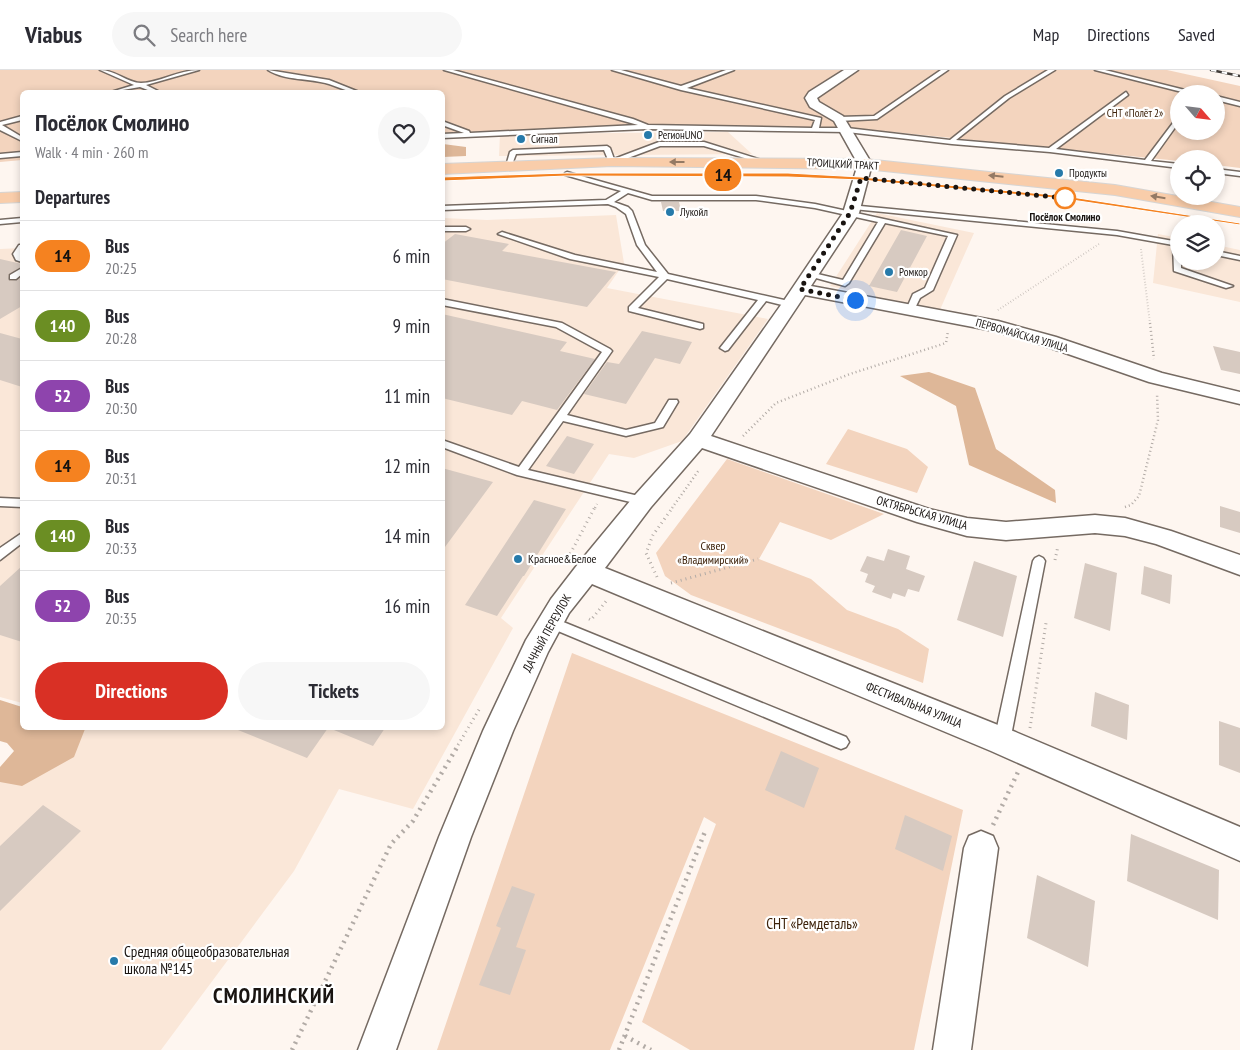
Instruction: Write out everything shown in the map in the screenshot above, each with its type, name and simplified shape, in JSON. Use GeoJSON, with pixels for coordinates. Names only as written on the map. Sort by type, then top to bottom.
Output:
{"type":"FeatureCollection","features":[{"type":"Feature","properties":{"kind":"main road","name":"ТРОИЦКИЙ ТРАКТ"},"geometry":{"type":"LineString","coordinates":[[445,169],[612,162],[765,162],[1115,190],[1240,212]]}},
{"type":"Feature","properties":{"kind":"main road","name":"ТРОИЦКИЙ ТРАКТ"},"geometry":{"type":"LineString","coordinates":[[445,179],[567,174],[788,175],[863,171],[1240,223]]}},
{"type":"Feature","properties":{"kind":"main road"},"geometry":{"type":"LineString","coordinates":[[0,187],[20,186]]}},
{"type":"Feature","properties":{"kind":"main road"},"geometry":{"type":"LineString","coordinates":[[0,198],[20,197]]}},
{"type":"Feature","properties":{"kind":"street"},"geometry":{"type":"LineString","coordinates":[[852,70],[813,94],[810,98],[814,104],[839,120],[847,130],[863,171]]}},
{"type":"Feature","properties":{"kind":"street","name":"ДАЧНЫЙ ПЕРЕУЛОК"},"geometry":{"type":"LineString","coordinates":[[377,1050],[452,847],[498,731],[536,648],[560,606],[575,568],[643,501],[714,445],[800,290],[852,210],[863,171]]}},
{"type":"Feature","properties":{"kind":"street","name":"ПЕРВОМАЙСКАЯ УЛИЦА"},"geometry":{"type":"LineString","coordinates":[[800,290],[979,322],[1049,341],[1156,378],[1240,398]]}},
{"type":"Feature","properties":{"kind":"street","name":"ОКТЯБРЬСКАЯ УЛИЦА"},"geometry":{"type":"LineString","coordinates":[[714,445],[925,516],[967,527],[1006,531],[1095,524],[1125,527],[1162,537],[1240,565]]}},
{"type":"Feature","properties":{"kind":"street","name":"ФЕСТИВАЛЬНАЯ УЛИЦА"},"geometry":{"type":"LineString","coordinates":[[575,568],[1003,737],[1028,753],[1240,844]]}},
{"type":"Feature","properties":{"kind":"street"},"geometry":{"type":"LineString","coordinates":[[952,1050],[989,833]]}},
{"type":"Feature","properties":{"kind":"lane"},"geometry":{"type":"LineString","coordinates":[[102,70],[152,90]]}},
{"type":"Feature","properties":{"kind":"lane"},"geometry":{"type":"LineString","coordinates":[[121,90],[196,70]]}},
{"type":"Feature","properties":{"kind":"lane"},"geometry":{"type":"LineString","coordinates":[[271,70],[282,74],[329,82],[351,90]]}},
{"type":"Feature","properties":{"kind":"lane"},"geometry":{"type":"LineString","coordinates":[[447,70],[631,120],[647,127]]}},
{"type":"Feature","properties":{"kind":"lane"},"geometry":{"type":"LineString","coordinates":[[616,70],[681,88],[819,119],[815,130]]}},
{"type":"Feature","properties":{"kind":"lane"},"geometry":{"type":"LineString","coordinates":[[681,88],[730,70]]}},
{"type":"Feature","properties":{"kind":"lane"},"geometry":{"type":"LineString","coordinates":[[839,120],[875,118],[945,70]]}},
{"type":"Feature","properties":{"kind":"lane"},"geometry":{"type":"LineString","coordinates":[[952,142],[954,138],[1007,98],[1052,70]]}},
{"type":"Feature","properties":{"kind":"lane"},"geometry":{"type":"LineString","coordinates":[[1098,70],[1170,87]]}},
{"type":"Feature","properties":{"kind":"lane"},"geometry":{"type":"LineString","coordinates":[[1050,150],[1126,94]]}},
{"type":"Feature","properties":{"kind":"lane"},"geometry":{"type":"LineString","coordinates":[[1225,100],[1240,104]]}},
{"type":"Feature","properties":{"kind":"lane"},"geometry":{"type":"LineString","coordinates":[[0,126],[20,119]]}},
{"type":"Feature","properties":{"kind":"lane"},"geometry":{"type":"LineString","coordinates":[[445,124],[474,134]]}},
{"type":"Feature","properties":{"kind":"lane"},"geometry":{"type":"LineString","coordinates":[[0,126],[20,138]]}},
{"type":"Feature","properties":{"kind":"lane"},"geometry":{"type":"LineString","coordinates":[[445,136],[647,127],[847,130],[952,142],[1050,150],[1170,165]]}},
{"type":"Feature","properties":{"kind":"lane"},"geometry":{"type":"LineString","coordinates":[[1147,162],[1170,130]]}},
{"type":"Feature","properties":{"kind":"lane"},"geometry":{"type":"LineString","coordinates":[[0,156],[20,154]]}},
{"type":"Feature","properties":{"kind":"lane"},"geometry":{"type":"LineString","coordinates":[[1225,172],[1240,174]]}},
{"type":"Feature","properties":{"kind":"lane"},"geometry":{"type":"LineString","coordinates":[[567,174],[652,198],[756,198],[852,210],[1117,232],[1170,242]]}},
{"type":"Feature","properties":{"kind":"lane"},"geometry":{"type":"LineString","coordinates":[[608,202],[627,191]]}},
{"type":"Feature","properties":{"kind":"lane"},"geometry":{"type":"LineString","coordinates":[[445,208],[608,202],[622,206],[630,213],[640,243],[665,276]]}},
{"type":"Feature","properties":{"kind":"lane"},"geometry":{"type":"LineString","coordinates":[[852,210],[883,220],[953,235],[929,290],[916,296],[910,310]]}},
{"type":"Feature","properties":{"kind":"lane"},"geometry":{"type":"LineString","coordinates":[[0,222],[20,220]]}},
{"type":"Feature","properties":{"kind":"lane"},"geometry":{"type":"LineString","coordinates":[[502,234],[573,257],[764,298],[845,283],[883,220]]}},
{"type":"Feature","properties":{"kind":"lane"},"geometry":{"type":"LineString","coordinates":[[445,229],[466,229]]}},
{"type":"Feature","properties":{"kind":"lane"},"geometry":{"type":"LineString","coordinates":[[1225,255],[1240,258]]}},
{"type":"Feature","properties":{"kind":"lane"},"geometry":{"type":"LineString","coordinates":[[1180,270],[1229,286]]}},
{"type":"Feature","properties":{"kind":"lane"},"geometry":{"type":"LineString","coordinates":[[13,277],[20,272]]}},
{"type":"Feature","properties":{"kind":"lane"},"geometry":{"type":"LineString","coordinates":[[665,276],[632,309],[700,326]]}},
{"type":"Feature","properties":{"kind":"lane"},"geometry":{"type":"LineString","coordinates":[[725,348],[764,298]]}},
{"type":"Feature","properties":{"kind":"lane"},"geometry":{"type":"LineString","coordinates":[[445,303],[559,325],[607,352],[521,472]]}},
{"type":"Feature","properties":{"kind":"lane"},"geometry":{"type":"LineString","coordinates":[[560,417],[626,433],[659,425],[673,402]]}},
{"type":"Feature","properties":{"kind":"lane"},"geometry":{"type":"LineString","coordinates":[[445,444],[521,472],[643,501]]}},
{"type":"Feature","properties":{"kind":"lane"},"geometry":{"type":"LineString","coordinates":[[0,502],[20,503]]}},
{"type":"Feature","properties":{"kind":"lane"},"geometry":{"type":"LineString","coordinates":[[0,555],[20,539]]}},
{"type":"Feature","properties":{"kind":"lane"},"geometry":{"type":"LineString","coordinates":[[1003,737],[1039,561]]}},
{"type":"Feature","properties":{"kind":"lane"},"geometry":{"type":"LineString","coordinates":[[551,622],[841,742]]}},
{"type":"Feature","properties":{"kind":"path"},"geometry":{"type":"LineString","coordinates":[[979,322],[1117,232]]}},
{"type":"Feature","properties":{"kind":"path"},"geometry":{"type":"LineString","coordinates":[[1123,508],[1131,505],[1139,496],[1158,420],[1156,378],[1139,236]]}},
{"type":"Feature","properties":{"kind":"path"},"geometry":{"type":"LineString","coordinates":[[661,586],[646,553],[653,535],[714,445],[776,403],[850,374],[946,343],[950,316]]}},
{"type":"Feature","properties":{"kind":"path"},"geometry":{"type":"LineString","coordinates":[[575,568],[603,492]]}},
{"type":"Feature","properties":{"kind":"path"},"geometry":{"type":"LineString","coordinates":[[1054,567],[1057,547],[1073,525]]}},
{"type":"Feature","properties":{"kind":"path"},"geometry":{"type":"LineString","coordinates":[[630,589],[661,586],[758,559]]}},
{"type":"Feature","properties":{"kind":"path"},"geometry":{"type":"LineString","coordinates":[[1003,737],[1028,741],[1047,615]]}},
{"type":"Feature","properties":{"kind":"path"},"geometry":{"type":"LineString","coordinates":[[292,1050],[391,844],[413,821],[484,701]]}},
{"type":"Feature","properties":{"kind":"path"},"geometry":{"type":"LineString","coordinates":[[989,833],[1028,753]]}},
{"type":"Feature","properties":{"kind":"path"},"geometry":{"type":"LineString","coordinates":[[620,1050],[706,829]]}},
{"type":"Feature","properties":{"kind":"path"},"geometry":{"type":"LineString","coordinates":[[625,1036],[651,1050]]}},
{"type":"Feature","properties":{"kind":"shaded area"},"geometry":{"type":"Polygon","coordinates":[[[728,132],[752,154],[499,156],[500,134],[728,132]]]}},
{"type":"Feature","properties":{"kind":"shaded area"},"geometry":{"type":"Polygon","coordinates":[[[445,144],[466,147],[466,156],[445,157],[445,144]]]}},
{"type":"Feature","properties":{"kind":"shaded area"},"geometry":{"type":"Polygon","coordinates":[[[877,213],[974,233],[939,312],[830,286],[877,213]]]}},
{"type":"Feature","properties":{"kind":"shaded area"},"geometry":{"type":"Polygon","coordinates":[[[616,215],[624,263],[607,288],[768,319],[682,441],[634,458],[609,454],[501,618],[513,628],[413,809],[339,789],[294,871],[161,1050],[0,1050],[0,774],[74,730],[445,730],[445,218],[487,220],[616,215]]]}},
{"type":"Feature","properties":{"kind":"shaded area"},"geometry":{"type":"Polygon","coordinates":[[[1158,234],[1170,236],[1170,270],[1225,270],[1225,247],[1240,250],[1240,302],[1153,283],[1158,234]]]}},
{"type":"Feature","properties":{"kind":"shaded area"},"geometry":{"type":"Polygon","coordinates":[[[20,248],[20,702],[0,697],[0,249],[20,248]]]}},
{"type":"Feature","properties":{"kind":"shaded area"},"geometry":{"type":"Polygon","coordinates":[[[929,372],[975,388],[996,449],[1055,490],[1056,503],[969,465],[956,406],[900,376],[929,372]]]}},
{"type":"Feature","properties":{"kind":"shaded area"},"geometry":{"type":"Polygon","coordinates":[[[0,700],[20,706],[20,730],[85,730],[74,757],[22,786],[0,782],[0,767],[14,751],[7,743],[0,741],[0,700]]]}},
{"type":"Feature","properties":{"kind":"green space","name":"СНТ «Полёт 2»"},"geometry":{"type":"Polygon","coordinates":[[[0,70],[1167,70],[1240,86],[1240,168],[1225,166],[1225,150],[1170,150],[1170,160],[893,132],[638,129],[445,137],[445,90],[20,90],[20,160],[0,162],[0,70]]]}},
{"type":"Feature","properties":{"kind":"green space"},"geometry":{"type":"Polygon","coordinates":[[[848,429],[907,449],[928,467],[917,493],[826,464],[848,429]]]}},
{"type":"Feature","properties":{"kind":"green space","name":"Сквер «Владимирский»"},"geometry":{"type":"Polygon","coordinates":[[[727,459],[884,514],[831,540],[780,522],[759,559],[811,579],[847,610],[898,629],[929,649],[923,683],[691,595],[665,576],[656,553],[727,459]]]}},
{"type":"Feature","properties":{"kind":"green space","name":"СНТ «Ремдеталь»"},"geometry":{"type":"Polygon","coordinates":[[[572,653],[963,810],[914,1050],[690,1050],[642,1022],[716,824],[704,817],[610,1050],[437,1050],[572,653]]]}},
{"type":"Feature","properties":{"kind":"building"},"geometry":{"type":"Polygon","coordinates":[[[661,202],[679,202],[681,211],[663,211],[661,202]]]}},
{"type":"Feature","properties":{"kind":"building"},"geometry":{"type":"Polygon","coordinates":[[[901,230],[927,236],[897,292],[869,286],[901,230]]]}},
{"type":"Feature","properties":{"kind":"building"},"geometry":{"type":"Polygon","coordinates":[[[455,234],[509,244],[502,251],[616,272],[587,307],[445,280],[445,242],[455,234]]]}},
{"type":"Feature","properties":{"kind":"building"},"geometry":{"type":"Polygon","coordinates":[[[0,259],[20,264],[20,267],[8,275],[10,281],[20,278],[20,307],[0,319],[0,259]]]}},
{"type":"Feature","properties":{"kind":"building"},"geometry":{"type":"Polygon","coordinates":[[[445,315],[567,342],[560,351],[595,359],[557,410],[522,401],[512,415],[445,399],[445,315]]]}},
{"type":"Feature","properties":{"kind":"building"},"geometry":{"type":"Polygon","coordinates":[[[642,331],[692,342],[680,364],[655,358],[626,404],[584,394],[607,362],[619,364],[642,331]]]}},
{"type":"Feature","properties":{"kind":"building"},"geometry":{"type":"Polygon","coordinates":[[[0,333],[20,338],[20,386],[0,380],[0,333]]]}},
{"type":"Feature","properties":{"kind":"building"},"geometry":{"type":"Polygon","coordinates":[[[1213,346],[1240,352],[1240,374],[1221,370],[1213,346]]]}},
{"type":"Feature","properties":{"kind":"building"},"geometry":{"type":"Polygon","coordinates":[[[567,436],[594,444],[574,474],[546,466],[567,436]]]}},
{"type":"Feature","properties":{"kind":"building"},"geometry":{"type":"Polygon","coordinates":[[[445,469],[493,482],[445,547],[445,469]]]}},
{"type":"Feature","properties":{"kind":"building"},"geometry":{"type":"Polygon","coordinates":[[[534,500],[566,509],[524,576],[497,616],[465,605],[534,500]]]}},
{"type":"Feature","properties":{"kind":"building"},"geometry":{"type":"Polygon","coordinates":[[[1220,506],[1240,512],[1240,533],[1220,527],[1220,506]]]}},
{"type":"Feature","properties":{"kind":"building"},"geometry":{"type":"Polygon","coordinates":[[[888,549],[910,556],[906,569],[925,576],[919,592],[908,589],[905,597],[893,593],[891,599],[872,592],[875,586],[865,582],[868,574],[860,571],[867,556],[884,561],[888,549]]]}},
{"type":"Feature","properties":{"kind":"building"},"geometry":{"type":"Polygon","coordinates":[[[974,561],[1017,576],[1003,637],[957,620],[974,561]]]}},
{"type":"Feature","properties":{"kind":"building"},"geometry":{"type":"Polygon","coordinates":[[[1085,563],[1117,573],[1110,631],[1074,618],[1085,563]]]}},
{"type":"Feature","properties":{"kind":"building"},"geometry":{"type":"Polygon","coordinates":[[[1144,566],[1172,575],[1170,604],[1141,594],[1144,566]]]}},
{"type":"Feature","properties":{"kind":"building"},"geometry":{"type":"Polygon","coordinates":[[[20,568],[20,641],[0,635],[0,586],[20,568]]]}},
{"type":"Feature","properties":{"kind":"building"},"geometry":{"type":"Polygon","coordinates":[[[1095,692],[1129,705],[1127,740],[1091,726],[1095,692]]]}},
{"type":"Feature","properties":{"kind":"building"},"geometry":{"type":"Polygon","coordinates":[[[1219,721],[1240,728],[1240,773],[1219,765],[1219,721]]]}},
{"type":"Feature","properties":{"kind":"building"},"geometry":{"type":"Polygon","coordinates":[[[238,730],[327,730],[307,758],[238,730]]]}},
{"type":"Feature","properties":{"kind":"building"},"geometry":{"type":"Polygon","coordinates":[[[334,730],[384,730],[373,746],[334,730]]]}},
{"type":"Feature","properties":{"kind":"building"},"geometry":{"type":"Polygon","coordinates":[[[781,751],[819,768],[804,808],[765,790],[781,751]]]}},
{"type":"Feature","properties":{"kind":"building"},"geometry":{"type":"Polygon","coordinates":[[[43,805],[81,831],[0,911],[0,846],[43,805]]]}},
{"type":"Feature","properties":{"kind":"building"},"geometry":{"type":"Polygon","coordinates":[[[905,815],[952,836],[943,871],[895,849],[905,815]]]}},
{"type":"Feature","properties":{"kind":"building"},"geometry":{"type":"Polygon","coordinates":[[[1131,834],[1219,870],[1218,920],[1127,881],[1131,834]]]}},
{"type":"Feature","properties":{"kind":"building"},"geometry":{"type":"Polygon","coordinates":[[[1037,875],[1095,901],[1088,967],[1027,938],[1037,875]]]}},
{"type":"Feature","properties":{"kind":"building"},"geometry":{"type":"Polygon","coordinates":[[[512,886],[535,894],[516,947],[526,950],[510,995],[479,985],[501,928],[496,926],[512,886]]]}},
{"type":"Feature","properties":{"kind":"railway"},"geometry":{"type":"LineString","coordinates":[[1211,70],[1240,76]]}},
{"type":"Feature","properties":{"kind":"bus line","name":"14"},"geometry":{"type":"LineString","coordinates":[[445,179],[567,174],[788,175],[861,178],[1133,206],[1240,223]]}},
{"type":"Feature","properties":{"kind":"place","name":"РегионUNO"},"geometry":{"type":"Point","coordinates":[648,135]}},
{"type":"Feature","properties":{"kind":"place","name":"Сигнал"},"geometry":{"type":"Point","coordinates":[521,139]}},
{"type":"Feature","properties":{"kind":"place","name":"Продукты"},"geometry":{"type":"Point","coordinates":[1059,173]}},
{"type":"Feature","properties":{"kind":"place","name":"Посёлок Смолино"},"geometry":{"type":"Point","coordinates":[1065,198]}},
{"type":"Feature","properties":{"kind":"place","name":"Лукойл"},"geometry":{"type":"Point","coordinates":[670,212]}},
{"type":"Feature","properties":{"kind":"place","name":"Ромкор"},"geometry":{"type":"Point","coordinates":[889,272]}},
{"type":"Feature","properties":{"kind":"place","name":"Красное&Белое"},"geometry":{"type":"Point","coordinates":[518,559]}},
{"type":"Feature","properties":{"kind":"place","name":"Средняя общеобразовательная школа №145"},"geometry":{"type":"Point","coordinates":[114,961]}},
{"type":"Feature","properties":{"kind":"district","name":"СМОЛИНСКИЙ"},"geometry":{"type":"Point","coordinates":[274,996]}},
{"type":"Feature","properties":{"kind":"route"},"geometry":{"type":"LineString","coordinates":[[855,300],[800,289],[850,213],[861,178],[1065,198]]}}]}
